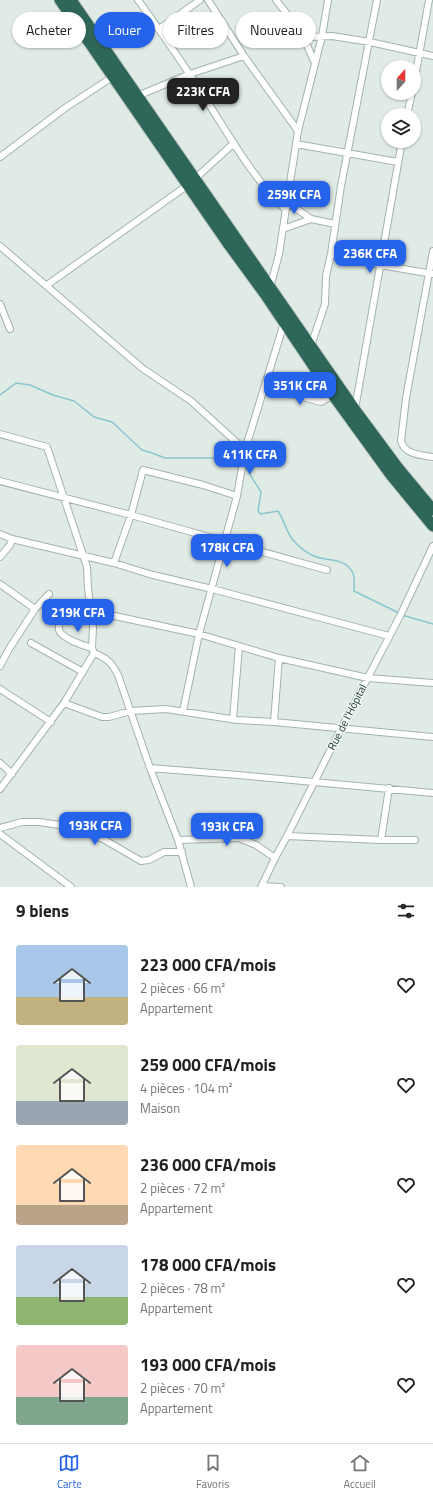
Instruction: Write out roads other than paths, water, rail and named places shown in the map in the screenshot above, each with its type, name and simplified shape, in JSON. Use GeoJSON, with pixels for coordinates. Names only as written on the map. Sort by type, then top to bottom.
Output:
{"type":"FeatureCollection","features":[{"type":"Feature","properties":{"kind":"highway"},"geometry":{"type":"LineString","coordinates":[[60,0],[114,76],[133,98]]}},
{"type":"Feature","properties":{"kind":"highway"},"geometry":{"type":"LineString","coordinates":[[71,0],[133,98],[268,291],[311,346],[355,410],[398,468],[433,510]]}},
{"type":"Feature","properties":{"kind":"highway"},"geometry":{"type":"LineString","coordinates":[[268,291],[284,323],[333,395],[391,475],[433,526]]}},
{"type":"Feature","properties":{"kind":"street"},"geometry":{"type":"LineString","coordinates":[[138,0],[190,74],[234,144],[266,190],[286,209]]}},
{"type":"Feature","properties":{"kind":"street"},"geometry":{"type":"LineString","coordinates":[[159,29],[200,0]]}},
{"type":"Feature","properties":{"kind":"street"},"geometry":{"type":"LineString","coordinates":[[208,0],[244,56],[298,131]]}},
{"type":"Feature","properties":{"kind":"street"},"geometry":{"type":"LineString","coordinates":[[276,0],[285,12]]}},
{"type":"Feature","properties":{"kind":"street"},"geometry":{"type":"LineString","coordinates":[[268,291],[279,254],[298,131],[322,36],[328,0]]}},
{"type":"Feature","properties":{"kind":"street"},"geometry":{"type":"LineString","coordinates":[[311,346],[323,310],[325,280],[377,0]]}},
{"type":"Feature","properties":{"kind":"street"},"geometry":{"type":"LineString","coordinates":[[419,60],[428,0]]}},
{"type":"Feature","properties":{"kind":"street"},"geometry":{"type":"LineString","coordinates":[[316,37],[332,36],[370,42],[433,56]]}},
{"type":"Feature","properties":{"kind":"street"},"geometry":{"type":"LineString","coordinates":[[308,48],[315,63]]}},
{"type":"Feature","properties":{"kind":"street"},"geometry":{"type":"LineString","coordinates":[[133,98],[190,74],[244,56]]}},
{"type":"Feature","properties":{"kind":"street"},"geometry":{"type":"LineString","coordinates":[[0,157],[64,108],[114,76]]}},
{"type":"Feature","properties":{"kind":"street"},"geometry":{"type":"LineString","coordinates":[[47,285],[192,182],[234,144]]}},
{"type":"Feature","properties":{"kind":"street"},"geometry":{"type":"LineString","coordinates":[[296,144],[398,162]]}},
{"type":"Feature","properties":{"kind":"street"},"geometry":{"type":"LineString","coordinates":[[355,410],[401,148]]}},
{"type":"Feature","properties":{"kind":"street"},"geometry":{"type":"LineString","coordinates":[[287,202],[311,219],[335,224]]}},
{"type":"Feature","properties":{"kind":"street"},"geometry":{"type":"LineString","coordinates":[[283,229],[311,219]]}},
{"type":"Feature","properties":{"kind":"street"},"geometry":{"type":"LineString","coordinates":[[0,246],[142,368],[191,401],[245,450]]}},
{"type":"Feature","properties":{"kind":"street"},"geometry":{"type":"LineString","coordinates":[[433,251],[431,274],[406,398],[401,441],[402,446],[410,453],[433,457]]}},
{"type":"Feature","properties":{"kind":"street"},"geometry":{"type":"LineString","coordinates":[[331,254],[431,274]]}},
{"type":"Feature","properties":{"kind":"street"},"geometry":{"type":"LineString","coordinates":[[0,304],[10,329]]}},
{"type":"Feature","properties":{"kind":"street"},"geometry":{"type":"LineString","coordinates":[[183,711],[199,634],[237,496],[245,450],[284,323]]}},
{"type":"Feature","properties":{"kind":"street"},"geometry":{"type":"LineString","coordinates":[[264,387],[321,402],[333,395]]}},
{"type":"Feature","properties":{"kind":"street"},"geometry":{"type":"LineString","coordinates":[[0,434],[47,447],[87,567],[93,635],[93,651],[83,672],[64,704],[0,789]]}},
{"type":"Feature","properties":{"kind":"street"},"geometry":{"type":"LineString","coordinates":[[114,563],[131,515],[143,470],[195,482],[237,496]]}},
{"type":"Feature","properties":{"kind":"street"},"geometry":{"type":"LineString","coordinates":[[0,481],[131,515],[327,570]]}},
{"type":"Feature","properties":{"kind":"street"},"geometry":{"type":"LineString","coordinates":[[0,534],[12,539],[84,555],[157,576],[389,636]]}},
{"type":"Feature","properties":{"kind":"street"},"geometry":{"type":"LineString","coordinates":[[0,557],[10,545],[12,539]]}},
{"type":"Feature","properties":{"kind":"street","name":"Rue de l'Hôpital"},"geometry":{"type":"LineString","coordinates":[[262,887],[275,858],[288,836],[314,782],[401,614],[433,546]]}},
{"type":"Feature","properties":{"kind":"street"},"geometry":{"type":"LineString","coordinates":[[0,584],[34,609]]}},
{"type":"Feature","properties":{"kind":"street"},"geometry":{"type":"LineString","coordinates":[[0,666],[34,609],[50,594]]}},
{"type":"Feature","properties":{"kind":"street"},"geometry":{"type":"LineString","coordinates":[[92,617],[105,614],[199,634],[279,658],[368,678],[433,683]]}},
{"type":"Feature","properties":{"kind":"street"},"geometry":{"type":"LineString","coordinates":[[62,618],[59,630],[61,634],[104,656],[114,666],[150,768],[178,840],[191,887]]}},
{"type":"Feature","properties":{"kind":"street"},"geometry":{"type":"LineString","coordinates":[[31,643],[83,672]]}},
{"type":"Feature","properties":{"kind":"street"},"geometry":{"type":"LineString","coordinates":[[233,719],[239,646]]}},
{"type":"Feature","properties":{"kind":"street"},"geometry":{"type":"LineString","coordinates":[[274,722],[279,658]]}},
{"type":"Feature","properties":{"kind":"street"},"geometry":{"type":"LineString","coordinates":[[0,689],[51,722]]}},
{"type":"Feature","properties":{"kind":"street"},"geometry":{"type":"LineString","coordinates":[[64,704],[102,717],[109,717],[130,711],[166,709],[233,719],[433,737]]}},
{"type":"Feature","properties":{"kind":"street"},"geometry":{"type":"LineString","coordinates":[[0,763],[12,774]]}},
{"type":"Feature","properties":{"kind":"street"},"geometry":{"type":"LineString","coordinates":[[150,768],[433,793]]}},
{"type":"Feature","properties":{"kind":"street"},"geometry":{"type":"LineString","coordinates":[[381,840],[389,788]]}},
{"type":"Feature","properties":{"kind":"street"},"geometry":{"type":"LineString","coordinates":[[0,828],[22,822],[39,822],[72,827],[103,840],[141,861],[149,860],[164,852],[182,852]]}},
{"type":"Feature","properties":{"kind":"street"},"geometry":{"type":"LineString","coordinates":[[0,834],[71,887]]}},
{"type":"Feature","properties":{"kind":"street"},"geometry":{"type":"LineString","coordinates":[[288,836],[415,840]]}},
{"type":"Feature","properties":{"kind":"street"},"geometry":{"type":"LineString","coordinates":[[178,840],[239,838],[256,845],[275,858]]}},
{"type":"Feature","properties":{"kind":"street"},"geometry":{"type":"LineString","coordinates":[[262,887],[281,887]]}},
{"type":"Feature","properties":{"kind":"waterway"},"geometry":{"type":"LineString","coordinates":[[0,395],[16,383],[30,385],[53,395],[74,401],[94,417],[112,422],[142,450],[165,458],[213,458],[226,461],[240,461]]}},
{"type":"Feature","properties":{"kind":"waterway"},"geometry":{"type":"LineString","coordinates":[[244,465],[261,492],[258,511],[261,514],[278,511],[289,534],[301,548],[319,558],[346,564],[353,573],[354,591],[399,613]]}},
{"type":"Feature","properties":{"kind":"waterway"},"geometry":{"type":"LineString","coordinates":[[402,615],[433,624]]}}]}
